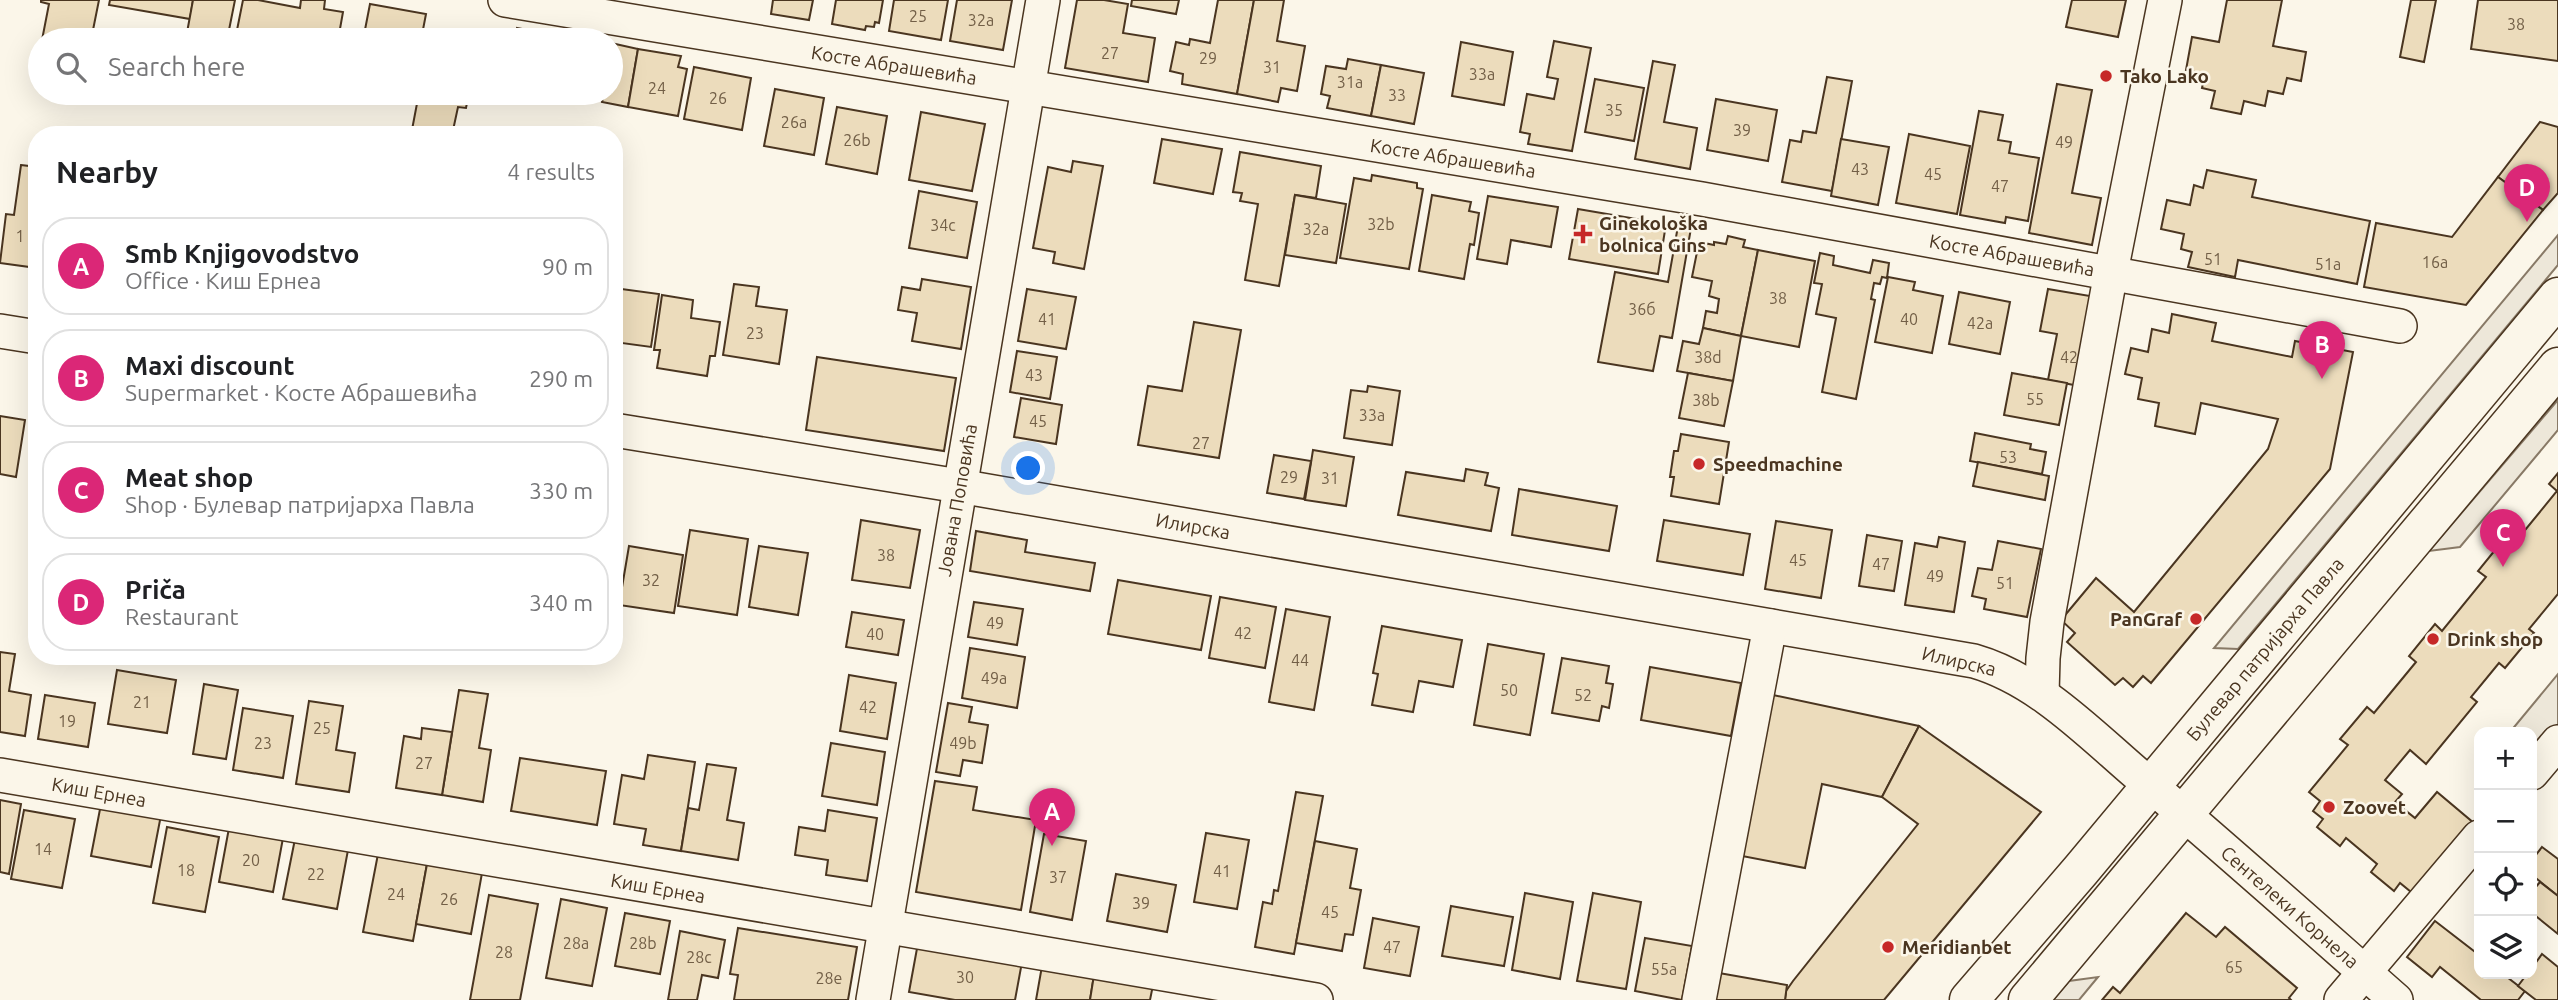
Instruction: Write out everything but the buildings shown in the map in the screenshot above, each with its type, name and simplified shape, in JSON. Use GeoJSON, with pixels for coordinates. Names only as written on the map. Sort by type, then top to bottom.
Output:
{"type":"FeatureCollection","features":[{"type":"Feature","properties":{"kind":"main road","name":"Булевар патријарха Павла"},"geometry":{"type":"LineString","coordinates":[[1969,1000],[2558,297]]}},
{"type":"Feature","properties":{"kind":"main road"},"geometry":{"type":"LineString","coordinates":[[2028,1000],[2558,367]]}},
{"type":"Feature","properties":{"kind":"street","name":"Косте Абрашевића"},"geometry":{"type":"LineString","coordinates":[[505,0],[546,3],[1702,200],[2400,326]]}},
{"type":"Feature","properties":{"kind":"street","name":"Јована Поповића"},"geometry":{"type":"LineString","coordinates":[[873,1000],[1042,0]]}},
{"type":"Feature","properties":{"kind":"street"},"geometry":{"type":"LineString","coordinates":[[2042,694],[2047,622],[2111,272],[2165,0]]}},
{"type":"Feature","properties":{"kind":"street"},"geometry":{"type":"LineString","coordinates":[[0,331],[28,336]]}},
{"type":"Feature","properties":{"kind":"street","name":"Илирска"},"geometry":{"type":"LineString","coordinates":[[623,431],[959,486],[1975,661],[2011,675],[2042,694],[2184,814]]}},
{"type":"Feature","properties":{"kind":"street"},"geometry":{"type":"LineString","coordinates":[[1699,1000],[1770,626]]}},
{"type":"Feature","properties":{"kind":"street"},"geometry":{"type":"LineString","coordinates":[[2537,768],[2558,742]]}},
{"type":"Feature","properties":{"kind":"street","name":"Киш Ернеа"},"geometry":{"type":"LineString","coordinates":[[0,775],[1316,1000]]}},
{"type":"Feature","properties":{"kind":"street","name":"Сентелеки Корнела"},"geometry":{"type":"LineString","coordinates":[[2184,814],[2396,1000]]}},
{"type":"Feature","properties":{"kind":"street"},"geometry":{"type":"LineString","coordinates":[[2341,1000],[2474,842]]}},
{"type":"Feature","properties":{"kind":"shaded area"},"geometry":{"type":"Polygon","coordinates":[[[2558,235],[2558,265],[2238,649],[2214,648],[2558,235]]]}},
{"type":"Feature","properties":{"kind":"shaded area"},"geometry":{"type":"Polygon","coordinates":[[[2558,400],[2558,430],[2460,547],[2429,551],[2558,400]]]}},
{"type":"Feature","properties":{"kind":"shaded area"},"geometry":{"type":"Polygon","coordinates":[[[2558,674],[2558,742],[2537,767],[2537,727],[2514,727],[2558,674]]]}},
{"type":"Feature","properties":{"kind":"shaded area"},"geometry":{"type":"Polygon","coordinates":[[[2098,977],[2079,1000],[2053,1000],[2069,981],[2098,977]]]}},
{"type":"Feature","properties":{"kind":"place","name":"Tako Lako"},"geometry":{"type":"Point","coordinates":[2106,76]}},
{"type":"Feature","properties":{"kind":"place","name":"Priča"},"geometry":{"type":"Point","coordinates":[2527,222]}},
{"type":"Feature","properties":{"kind":"place","name":"Ginekološka bolnica Gins"},"geometry":{"type":"Point","coordinates":[1583,234]}},
{"type":"Feature","properties":{"kind":"place","name":"Maxi discount"},"geometry":{"type":"Point","coordinates":[2322,379]}},
{"type":"Feature","properties":{"kind":"place","name":"Speedmachine"},"geometry":{"type":"Point","coordinates":[1699,464]}},
{"type":"Feature","properties":{"kind":"place","name":"Meat shop"},"geometry":{"type":"Point","coordinates":[2503,567]}},
{"type":"Feature","properties":{"kind":"place","name":"PanGraf"},"geometry":{"type":"Point","coordinates":[2196,619]}},
{"type":"Feature","properties":{"kind":"place","name":"Drink shop"},"geometry":{"type":"Point","coordinates":[2433,639]}},
{"type":"Feature","properties":{"kind":"place","name":"Zoovet"},"geometry":{"type":"Point","coordinates":[2329,807]}},
{"type":"Feature","properties":{"kind":"place","name":"Smb Knjigovodstvo"},"geometry":{"type":"Point","coordinates":[1052,846]}},
{"type":"Feature","properties":{"kind":"place","name":"Meridianbet"},"geometry":{"type":"Point","coordinates":[1888,947]}}]}
